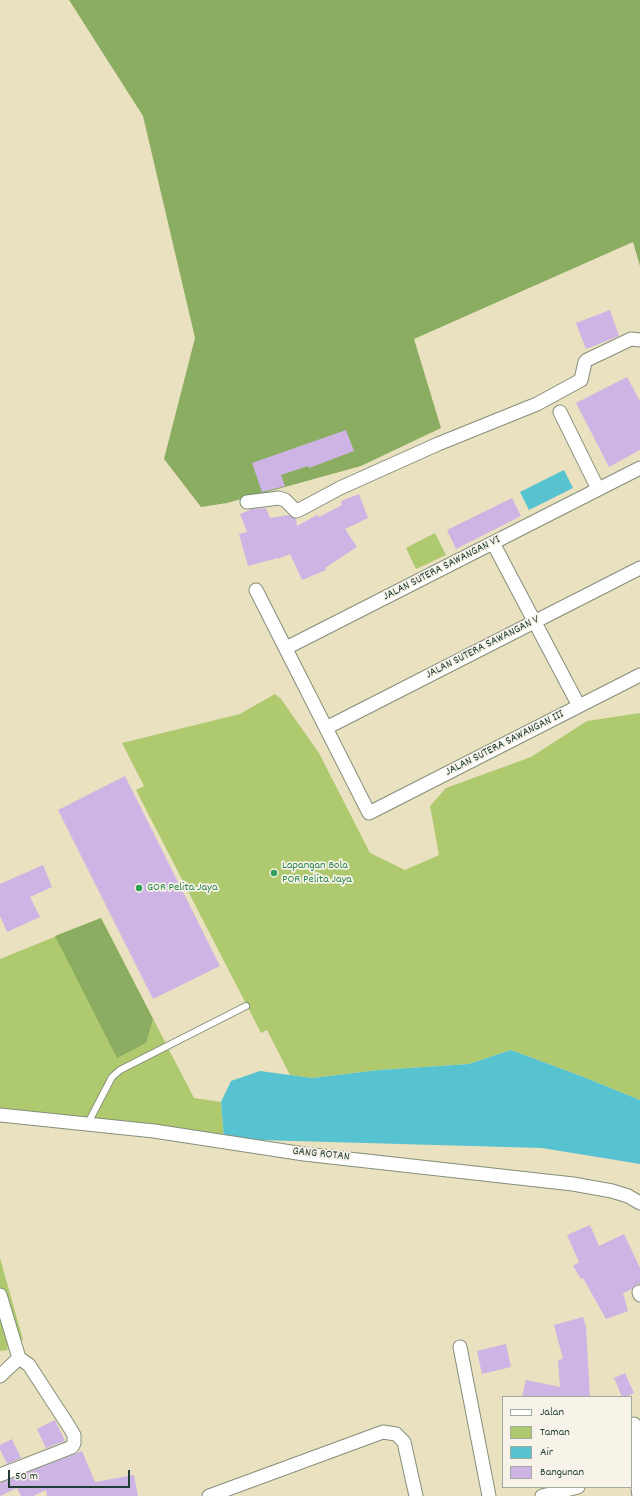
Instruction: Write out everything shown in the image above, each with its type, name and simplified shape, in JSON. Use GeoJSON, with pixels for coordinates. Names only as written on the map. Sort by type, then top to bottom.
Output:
{"type":"FeatureCollection","features":[{"type":"Feature","properties":{"kind":"street"},"geometry":{"type":"LineString","coordinates":[[247,502],[279,498],[285,500],[296,511],[299,510],[340,488],[424,450],[537,404],[581,380],[585,362],[587,360],[631,339],[640,340]]}},
{"type":"Feature","properties":{"kind":"street"},"geometry":{"type":"LineString","coordinates":[[560,412],[598,489]]}},
{"type":"Feature","properties":{"kind":"street","name":"JALAN SUTERA SAWANGAN VI"},"geometry":{"type":"LineString","coordinates":[[286,648],[640,468]]}},
{"type":"Feature","properties":{"kind":"street"},"geometry":{"type":"LineString","coordinates":[[493,543],[579,706]]}},
{"type":"Feature","properties":{"kind":"street","name":"JALAN SUTERA SAWANGAN V"},"geometry":{"type":"LineString","coordinates":[[326,728],[640,568]]}},
{"type":"Feature","properties":{"kind":"street"},"geometry":{"type":"LineString","coordinates":[[256,590],[326,728]]}},
{"type":"Feature","properties":{"kind":"street","name":"JALAN SUTERA SAWANGAN III"},"geometry":{"type":"LineString","coordinates":[[326,728],[369,813],[640,675]]}},
{"type":"Feature","properties":{"kind":"street","name":"GANG ROTAN"},"geometry":{"type":"LineString","coordinates":[[0,1115],[154,1131],[304,1154],[580,1185],[612,1191],[628,1196],[640,1203]]}},
{"type":"Feature","properties":{"kind":"street"},"geometry":{"type":"LineString","coordinates":[[0,1295],[19,1358],[29,1365],[74,1436],[74,1443],[72,1447],[0,1475]]}},
{"type":"Feature","properties":{"kind":"street"},"geometry":{"type":"LineString","coordinates":[[460,1347],[489,1496]]}},
{"type":"Feature","properties":{"kind":"street"},"geometry":{"type":"LineString","coordinates":[[0,1376],[19,1358]]}},
{"type":"Feature","properties":{"kind":"street"},"geometry":{"type":"LineString","coordinates":[[634,1424],[633,1473],[639,1496]]}},
{"type":"Feature","properties":{"kind":"street"},"geometry":{"type":"LineString","coordinates":[[210,1496],[383,1432],[396,1434],[404,1442],[416,1496]]}},
{"type":"Feature","properties":{"kind":"street"},"geometry":{"type":"LineString","coordinates":[[542,1496],[574,1488]]}},
{"type":"Feature","properties":{"kind":"lane"},"geometry":{"type":"LineString","coordinates":[[87,1125],[112,1077],[120,1070],[172,1044],[209,1022],[246,1006]]}},
{"type":"Feature","properties":{"kind":"green space"},"geometry":{"type":"Polygon","coordinates":[[[69,0],[640,0],[640,266],[633,242],[414,339],[441,428],[361,466],[227,503],[201,507],[164,459],[195,338],[143,116],[69,0]]]}},
{"type":"Feature","properties":{"kind":"green space"},"geometry":{"type":"Polygon","coordinates":[[[435,533],[446,555],[416,569],[406,548],[435,533]]]}},
{"type":"Feature","properties":{"kind":"green space"},"geometry":{"type":"Polygon","coordinates":[[[275,694],[281,699],[319,753],[370,853],[405,870],[439,855],[430,806],[446,788],[531,757],[587,721],[640,713],[640,1100],[511,1050],[469,1064],[379,1070],[312,1078],[290,1075],[267,1030],[261,1033],[136,790],[144,786],[122,743],[240,714],[275,694]]]}},
{"type":"Feature","properties":{"kind":"green space"},"geometry":{"type":"Polygon","coordinates":[[[101,918],[194,1098],[221,1102],[224,1139],[0,1118],[0,959],[101,918]]]}},
{"type":"Feature","properties":{"kind":"green space"},"geometry":{"type":"Polygon","coordinates":[[[101,918],[153,1019],[146,1043],[117,1058],[55,936],[101,918]]]}},
{"type":"Feature","properties":{"kind":"green space"},"geometry":{"type":"Polygon","coordinates":[[[0,1258],[23,1340],[7,1347],[8,1350],[0,1351],[0,1258]]]}},
{"type":"Feature","properties":{"kind":"water"},"geometry":{"type":"Polygon","coordinates":[[[564,470],[573,488],[529,510],[520,492],[564,470]]]}},
{"type":"Feature","properties":{"kind":"water"},"geometry":{"type":"Polygon","coordinates":[[[511,1050],[640,1100],[640,1164],[542,1148],[224,1139],[221,1102],[231,1081],[260,1071],[312,1078],[379,1070],[469,1064],[511,1050]]]}},
{"type":"Feature","properties":{"kind":"building"},"geometry":{"type":"Polygon","coordinates":[[[610,310],[619,336],[586,349],[576,323],[610,310]]]}},
{"type":"Feature","properties":{"kind":"building"},"geometry":{"type":"Polygon","coordinates":[[[627,377],[640,401],[640,450],[609,467],[576,403],[627,377]]]}},
{"type":"Feature","properties":{"kind":"building"},"geometry":{"type":"Polygon","coordinates":[[[346,430],[354,451],[309,468],[308,466],[281,475],[285,486],[262,492],[252,463],[346,430]]]}},
{"type":"Feature","properties":{"kind":"building"},"geometry":{"type":"Polygon","coordinates":[[[359,494],[368,518],[345,529],[357,547],[325,568],[326,570],[302,580],[290,554],[278,559],[248,566],[239,534],[247,532],[240,514],[252,509],[266,508],[270,518],[289,515],[296,519],[297,526],[317,515],[319,517],[342,505],[341,501],[359,494]]]}},
{"type":"Feature","properties":{"kind":"building"},"geometry":{"type":"Polygon","coordinates":[[[512,498],[521,516],[456,549],[447,530],[512,498]]]}},
{"type":"Feature","properties":{"kind":"building","name":"GOR Pelita Jaya"},"geometry":{"type":"Polygon","coordinates":[[[125,776],[220,966],[153,999],[58,810],[125,776]]]}},
{"type":"Feature","properties":{"kind":"building"},"geometry":{"type":"Polygon","coordinates":[[[43,865],[52,887],[30,897],[40,917],[7,932],[0,916],[0,884],[43,865]]]}},
{"type":"Feature","properties":{"kind":"building"},"geometry":{"type":"Polygon","coordinates":[[[590,1225],[599,1246],[624,1234],[640,1268],[640,1284],[623,1293],[628,1311],[606,1319],[583,1278],[581,1279],[573,1266],[579,1262],[567,1235],[590,1225]]]}},
{"type":"Feature","properties":{"kind":"building"},"geometry":{"type":"Polygon","coordinates":[[[583,1317],[586,1327],[590,1396],[522,1396],[526,1380],[560,1387],[558,1360],[563,1359],[554,1325],[583,1317]]]}},
{"type":"Feature","properties":{"kind":"building"},"geometry":{"type":"Polygon","coordinates":[[[506,1344],[511,1367],[482,1374],[477,1351],[506,1344]]]}},
{"type":"Feature","properties":{"kind":"building"},"geometry":{"type":"Polygon","coordinates":[[[625,1373],[634,1393],[628,1396],[622,1396],[614,1378],[625,1373]]]}},
{"type":"Feature","properties":{"kind":"building"},"geometry":{"type":"Polygon","coordinates":[[[55,1420],[65,1441],[46,1448],[37,1429],[55,1420]]]}},
{"type":"Feature","properties":{"kind":"building"},"geometry":{"type":"Polygon","coordinates":[[[12,1439],[21,1458],[7,1464],[0,1449],[0,1445],[12,1439]]]}},
{"type":"Feature","properties":{"kind":"building"},"geometry":{"type":"Polygon","coordinates":[[[82,1451],[95,1482],[134,1475],[138,1496],[47,1496],[46,1490],[33,1496],[21,1496],[17,1488],[0,1496],[0,1483],[82,1451]]]}},
{"type":"Feature","properties":{"kind":"place","name":"Lapangan Bola POR Pelita Jaya"},"geometry":{"type":"Point","coordinates":[274,873]}},
{"type":"Feature","properties":{"kind":"place","name":"GOR Pelita Jaya"},"geometry":{"type":"Point","coordinates":[139,888]}}]}
